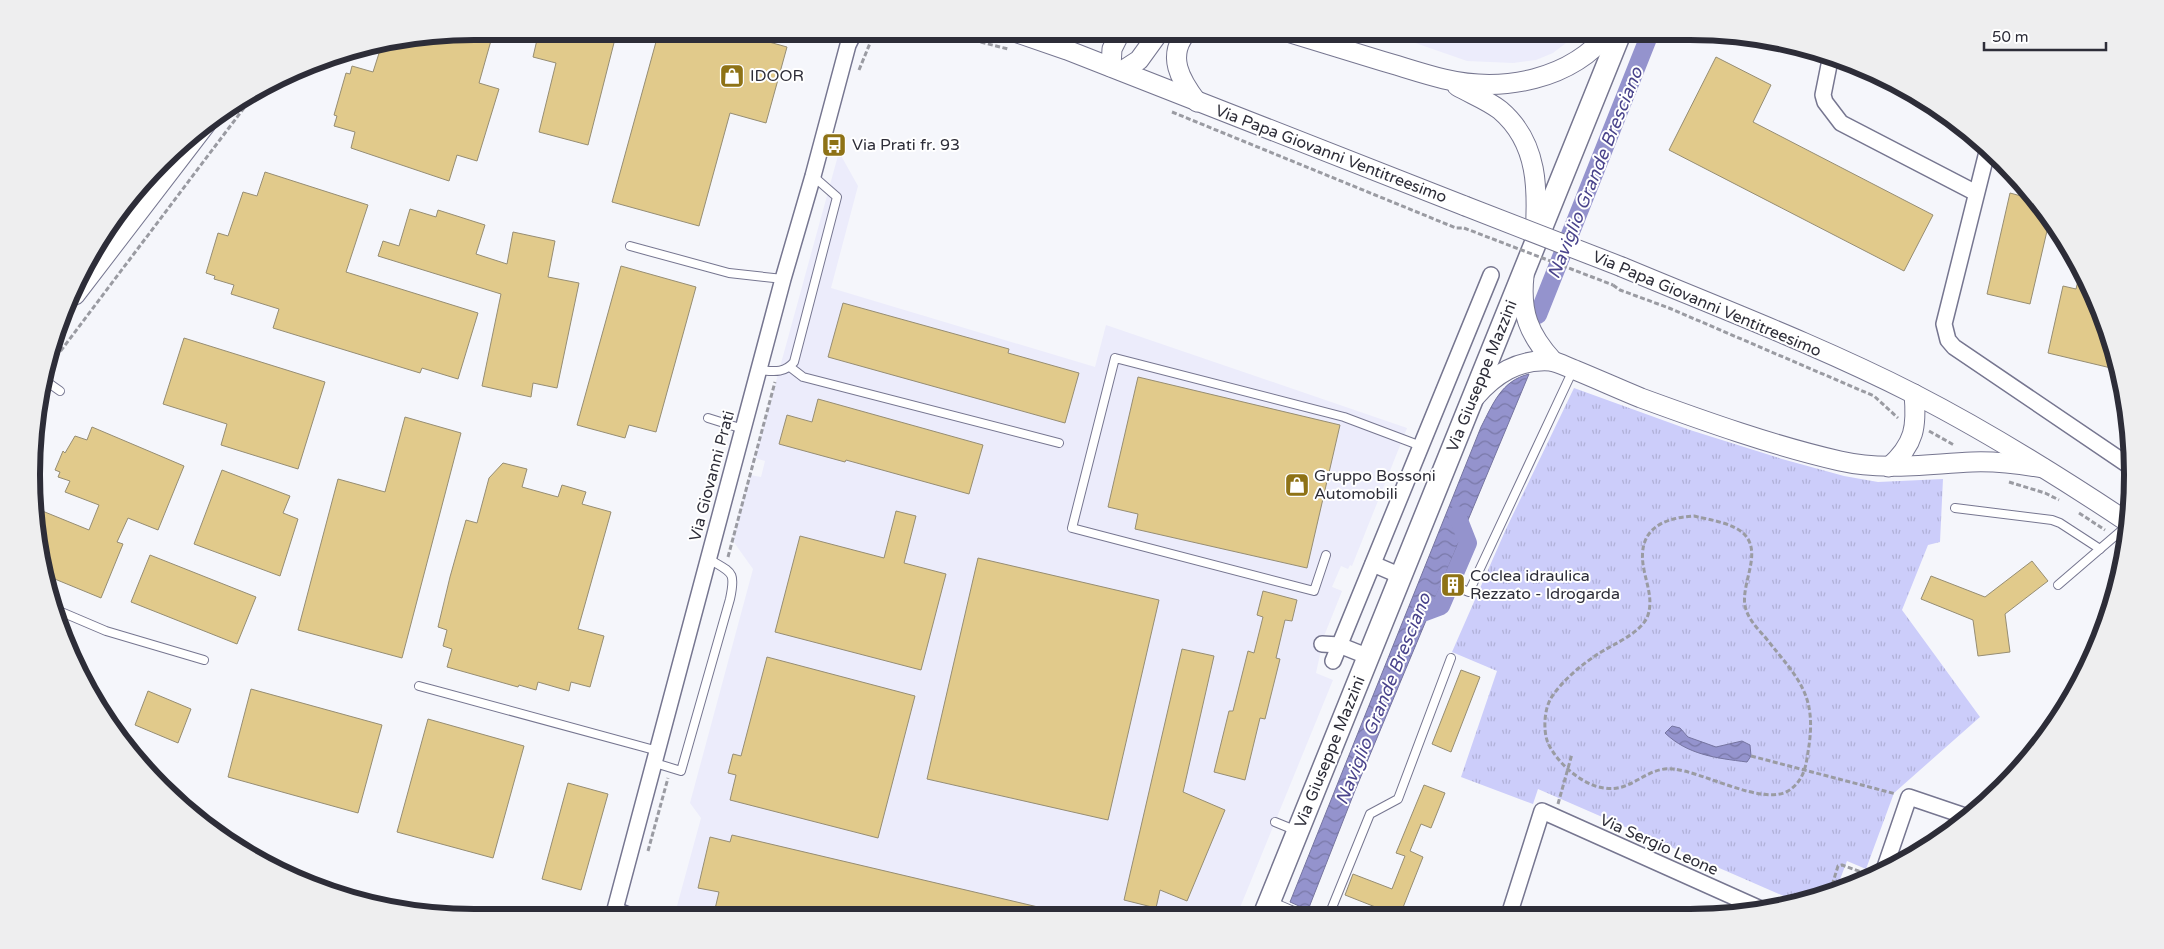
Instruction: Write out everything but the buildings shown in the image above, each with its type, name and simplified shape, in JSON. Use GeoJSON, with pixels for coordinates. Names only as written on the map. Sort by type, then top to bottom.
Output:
{"type":"FeatureCollection","features":[{"type":"Feature","properties":{"kind":"main road","name":"Via Giuseppe Mazzini"},"geometry":{"type":"LineString","coordinates":[[1267,908],[1617,40]]}},
{"type":"Feature","properties":{"kind":"street","name":"Via Giovanni Prati"},"geometry":{"type":"LineString","coordinates":[[615,909],[783,278],[813,176],[846,40]]}},
{"type":"Feature","properties":{"kind":"street","name":"Via Papa Giovanni Ventitreesimo"},"geometry":{"type":"LineString","coordinates":[[1037,40],[1116,69],[1622,267],[1862,368],[1914,394],[2044,468],[2121,519]]}},
{"type":"Feature","properties":{"kind":"street"},"geometry":{"type":"LineString","coordinates":[[1116,40],[1112,49],[1116,69],[1139,60],[1153,40]]}},
{"type":"Feature","properties":{"kind":"street"},"geometry":{"type":"LineString","coordinates":[[1182,40],[1179,44],[1176,65],[1184,84],[1197,102]]}},
{"type":"Feature","properties":{"kind":"street"},"geometry":{"type":"LineString","coordinates":[[1314,40],[1445,80],[1500,110],[1523,137],[1534,167],[1537,206],[1534,247]]}},
{"type":"Feature","properties":{"kind":"street"},"geometry":{"type":"LineString","coordinates":[[1445,80],[1496,85],[1534,80],[1564,68],[1584,56],[1603,40]]}},
{"type":"Feature","properties":{"kind":"street"},"geometry":{"type":"LineString","coordinates":[[1829,63],[1823,96],[1825,102],[1841,123],[1976,193]]}},
{"type":"Feature","properties":{"kind":"street"},"geometry":{"type":"LineString","coordinates":[[87,278],[144,198],[179,156]]}},
{"type":"Feature","properties":{"kind":"street"},"geometry":{"type":"LineString","coordinates":[[1986,157],[1944,324],[1948,340],[1954,347],[2124,462]]}},
{"type":"Feature","properties":{"kind":"street"},"geometry":{"type":"LineString","coordinates":[[1524,271],[1522,292],[1524,311],[1530,330],[1540,347],[1553,361],[1640,397],[1752,436],[1840,461],[1889,467],[1970,462],[2011,463],[2044,468]]}},
{"type":"Feature","properties":{"kind":"street"},"geometry":{"type":"LineString","coordinates":[[1333,661],[1492,275]]}},
{"type":"Feature","properties":{"kind":"street"},"geometry":{"type":"LineString","coordinates":[[1473,400],[1500,373],[1516,365],[1534,361],[1553,361]]}},
{"type":"Feature","properties":{"kind":"street"},"geometry":{"type":"LineString","coordinates":[[1889,467],[1906,450],[1911,440],[1915,425],[1914,394]]}},
{"type":"Feature","properties":{"kind":"street"},"geometry":{"type":"LineString","coordinates":[[1373,564],[1401,576]]}},
{"type":"Feature","properties":{"kind":"street"},"geometry":{"type":"LineString","coordinates":[[1322,644],[1339,645],[1369,657]]}},
{"type":"Feature","properties":{"kind":"street"},"geometry":{"type":"LineString","coordinates":[[1887,861],[1909,798],[1960,814]]}},
{"type":"Feature","properties":{"kind":"street"},"geometry":{"type":"LineString","coordinates":[[1511,909],[1548,814]]}},
{"type":"Feature","properties":{"kind":"street","name":"Via Sergio Leone"},"geometry":{"type":"LineString","coordinates":[[1548,814],[1750,904]]}},
{"type":"Feature","properties":{"kind":"lane"},"geometry":{"type":"LineString","coordinates":[[759,370],[778,372],[790,367],[794,362],[837,197],[813,176]]}},
{"type":"Feature","properties":{"kind":"lane"},"geometry":{"type":"LineString","coordinates":[[630,246],[728,273],[783,278]]}},
{"type":"Feature","properties":{"kind":"lane"},"geometry":{"type":"LineString","coordinates":[[1326,556],[1314,591],[1072,528],[1115,358],[1344,417],[1421,446]]}},
{"type":"Feature","properties":{"kind":"lane"},"geometry":{"type":"LineString","coordinates":[[790,367],[803,377],[1059,443]]}},
{"type":"Feature","properties":{"kind":"lane"},"geometry":{"type":"LineString","coordinates":[[1459,588],[1469,592],[1573,370]]}},
{"type":"Feature","properties":{"kind":"lane"},"geometry":{"type":"LineString","coordinates":[[50,384],[60,391]]}},
{"type":"Feature","properties":{"kind":"lane"},"geometry":{"type":"LineString","coordinates":[[708,418],[743,429]]}},
{"type":"Feature","properties":{"kind":"lane"},"geometry":{"type":"LineString","coordinates":[[1364,434],[1367,425]]}},
{"type":"Feature","properties":{"kind":"lane"},"geometry":{"type":"LineString","coordinates":[[1955,508],[2052,520],[2060,523],[2100,549]]}},
{"type":"Feature","properties":{"kind":"lane"},"geometry":{"type":"LineString","coordinates":[[2058,585],[2120,532]]}},
{"type":"Feature","properties":{"kind":"lane"},"geometry":{"type":"LineString","coordinates":[[419,686],[657,757],[681,771],[730,599],[733,578],[728,571],[709,559]]}},
{"type":"Feature","properties":{"kind":"lane"},"geometry":{"type":"LineString","coordinates":[[63,612],[106,630],[204,660]]}},
{"type":"Feature","properties":{"kind":"lane"},"geometry":{"type":"LineString","coordinates":[[1331,909],[1370,814],[1398,799],[1451,658]]}},
{"type":"Feature","properties":{"kind":"lane"},"geometry":{"type":"LineString","coordinates":[[1275,822],[1298,831]]}},
{"type":"Feature","properties":{"kind":"path"},"geometry":{"type":"LineString","coordinates":[[858,76],[872,40]]}},
{"type":"Feature","properties":{"kind":"path"},"geometry":{"type":"LineString","coordinates":[[972,40],[1011,50]]}},
{"type":"Feature","properties":{"kind":"path"},"geometry":{"type":"LineString","coordinates":[[56,358],[247,105]]}},
{"type":"Feature","properties":{"kind":"path"},"geometry":{"type":"LineString","coordinates":[[1167,110],[1456,228],[1464,228],[1613,285],[1620,290],[1669,308],[1874,396],[1899,418],[1930,431],[1968,454],[1970,462]]}},
{"type":"Feature","properties":{"kind":"path"},"geometry":{"type":"LineString","coordinates":[[730,549],[773,388]]}},
{"type":"Feature","properties":{"kind":"path"},"geometry":{"type":"LineString","coordinates":[[2000,481],[2045,493],[2062,502]]}},
{"type":"Feature","properties":{"kind":"path"},"geometry":{"type":"LineString","coordinates":[[2077,512],[2114,537]]}},
{"type":"Feature","properties":{"kind":"path"},"geometry":{"type":"LineString","coordinates":[[1694,516],[1732,527],[1744,534],[1752,545],[1744,586],[1745,607],[1751,621],[1801,682],[1810,704],[1811,720],[1805,770],[1798,782],[1789,790],[1777,796],[1757,794],[1693,772],[1670,768],[1651,772],[1628,787],[1613,790],[1600,788],[1568,769],[1548,743],[1546,737],[1546,712],[1551,699],[1575,671],[1596,655],[1639,628],[1647,617],[1651,604],[1643,551],[1646,536],[1656,526],[1674,517],[1694,516]]}},
{"type":"Feature","properties":{"kind":"path"},"geometry":{"type":"LineString","coordinates":[[1548,814],[1568,769],[1572,754]]}},
{"type":"Feature","properties":{"kind":"path"},"geometry":{"type":"LineString","coordinates":[[1751,756],[1909,798]]}},
{"type":"Feature","properties":{"kind":"path"},"geometry":{"type":"LineString","coordinates":[[646,860],[666,788]]}},
{"type":"Feature","properties":{"kind":"shaded area"},"geometry":{"type":"Polygon","coordinates":[[[1407,40],[1568,40],[1553,53],[1536,60],[1513,63],[1467,61],[1407,40]]]}},
{"type":"Feature","properties":{"kind":"shaded area"},"geometry":{"type":"Polygon","coordinates":[[[839,152],[858,186],[831,288],[1095,367],[1106,325],[1407,428],[1352,566],[1350,565],[1348,569],[1341,566],[1332,587],[1342,591],[1324,636],[1316,673],[1333,680],[1239,909],[676,909],[701,818],[690,803],[753,569],[733,541],[750,475],[761,477],[765,461],[755,458],[839,152]]]}},
{"type":"Feature","properties":{"kind":"green space"},"geometry":{"type":"Polygon","coordinates":[[[1574,388],[1690,430],[1844,476],[1878,482],[1943,479],[1940,542],[1928,545],[1902,610],[1980,717],[1894,793],[1866,869],[1847,861],[1839,882],[1787,898],[1538,789],[1533,804],[1461,777],[1497,671],[1452,652],[1506,529],[1574,388]]]}},
{"type":"Feature","properties":{"kind":"water"},"geometry":{"type":"Polygon","coordinates":[[[1529,374],[1354,793],[1308,909],[1306,909],[1290,902],[1481,427],[1499,394],[1519,377],[1529,374]]]}},
{"type":"Feature","properties":{"kind":"water"},"geometry":{"type":"Polygon","coordinates":[[[1672,726],[1680,728],[1688,737],[1716,747],[1742,741],[1750,745],[1751,756],[1747,762],[1713,757],[1693,751],[1665,733],[1672,726]]]}},
{"type":"Feature","properties":{"kind":"waterway","name":"Naviglio Grande Bresciano"},"geometry":{"type":"LineString","coordinates":[[1538,315],[1647,40]]}},
{"type":"Feature","properties":{"kind":"waterway"},"geometry":{"type":"LineString","coordinates":[[1417,615],[1441,606],[1468,543],[1457,515]]}},
{"type":"Feature","properties":{"kind":"place","name":"IDOOR"},"geometry":{"type":"Point","coordinates":[732,76]}},
{"type":"Feature","properties":{"kind":"place","name":"Via Prati fr. 93"},"geometry":{"type":"Point","coordinates":[834,145]}},
{"type":"Feature","properties":{"kind":"place","name":"Gruppo Bossoni Automobili"},"geometry":{"type":"Point","coordinates":[1297,485]}},
{"type":"Feature","properties":{"kind":"place","name":"Coclea idraulica Rezzato - Idrogarda"},"geometry":{"type":"Point","coordinates":[1453,585]}}]}
